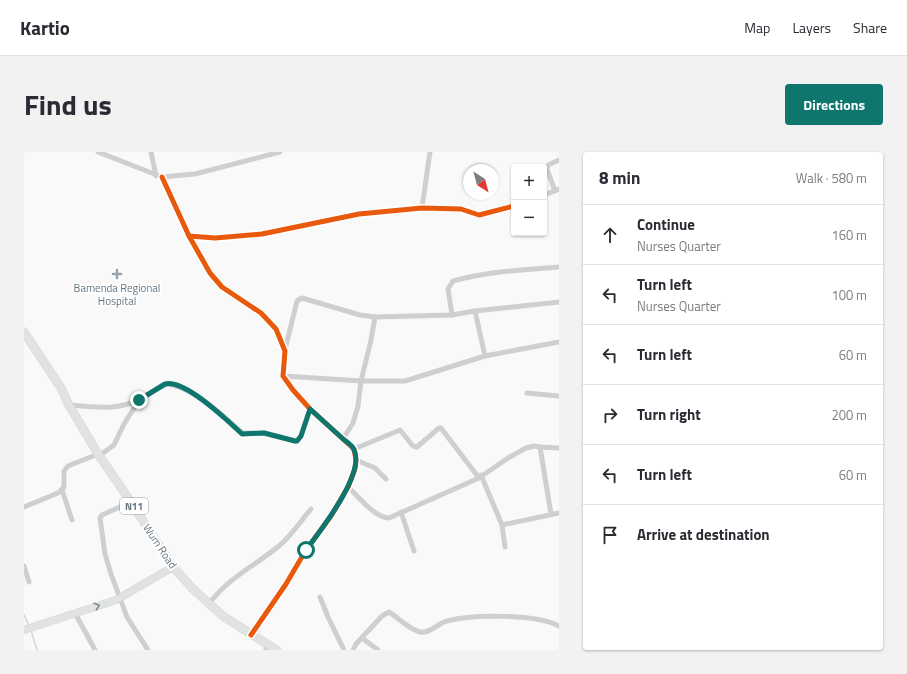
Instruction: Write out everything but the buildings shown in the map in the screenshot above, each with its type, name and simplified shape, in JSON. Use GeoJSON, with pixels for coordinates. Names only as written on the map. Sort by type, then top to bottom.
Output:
{"type":"FeatureCollection","features":[{"type":"Feature","properties":{"kind":"highway","name":"Wum Road"},"geometry":{"type":"LineString","coordinates":[[24,332],[61,388],[69,405],[98,455],[131,502],[173,567],[208,605],[252,635],[266,647],[277,650]]}},
{"type":"Feature","properties":{"kind":"main road"},"geometry":{"type":"LineString","coordinates":[[28,629],[120,598],[173,567]]}},
{"type":"Feature","properties":{"kind":"street"},"geometry":{"type":"LineString","coordinates":[[98,152],[162,178],[195,174],[280,152]]}},
{"type":"Feature","properties":{"kind":"street"},"geometry":{"type":"LineString","coordinates":[[151,152],[156,176]]}},
{"type":"Feature","properties":{"kind":"street"},"geometry":{"type":"LineString","coordinates":[[422,208],[430,152]]}},
{"type":"Feature","properties":{"kind":"street"},"geometry":{"type":"LineString","coordinates":[[547,194],[557,190],[547,169],[548,165],[559,160]]}},
{"type":"Feature","properties":{"kind":"street"},"geometry":{"type":"LineString","coordinates":[[162,178],[189,236],[210,273],[222,287],[271,322],[276,329],[284,351]]}},
{"type":"Feature","properties":{"kind":"street"},"geometry":{"type":"LineString","coordinates":[[189,236],[215,238],[262,234],[359,214],[422,208],[461,209],[479,215],[511,207]]}},
{"type":"Feature","properties":{"kind":"street"},"geometry":{"type":"LineString","coordinates":[[452,315],[448,289],[453,281],[488,273],[559,267]]}},
{"type":"Feature","properties":{"kind":"street"},"geometry":{"type":"LineString","coordinates":[[252,635],[286,584],[306,550],[331,516],[348,487],[355,469],[356,460],[354,449],[310,409],[293,390],[284,376],[284,351],[297,301],[302,298],[375,318],[452,315],[559,302]]}},
{"type":"Feature","properties":{"kind":"street"},"geometry":{"type":"LineString","coordinates":[[475,311],[485,356]]}},
{"type":"Feature","properties":{"kind":"street"},"geometry":{"type":"LineString","coordinates":[[343,439],[353,423],[358,406],[361,381],[375,318]]}},
{"type":"Feature","properties":{"kind":"street"},"geometry":{"type":"LineString","coordinates":[[284,376],[361,381],[405,381],[485,356],[559,342]]}},
{"type":"Feature","properties":{"kind":"street"},"geometry":{"type":"LineString","coordinates":[[69,405],[97,408],[123,405],[139,400],[165,384],[176,385],[196,395],[242,434],[264,433],[295,441],[297,441],[301,436],[310,409]]}},
{"type":"Feature","properties":{"kind":"street"},"geometry":{"type":"LineString","coordinates":[[527,393],[559,396]]}},
{"type":"Feature","properties":{"kind":"street"},"geometry":{"type":"LineString","coordinates":[[24,507],[58,494],[62,490],[64,484],[64,471],[68,466],[98,455],[114,446],[124,424],[139,400]]}},
{"type":"Feature","properties":{"kind":"street"},"geometry":{"type":"LineString","coordinates":[[354,449],[400,430],[413,446],[417,447],[439,428],[441,428],[480,476],[502,525],[505,547]]}},
{"type":"Feature","properties":{"kind":"street"},"geometry":{"type":"LineString","coordinates":[[348,487],[376,514],[384,518],[389,518],[480,476],[520,451],[534,446],[540,448],[559,448]]}},
{"type":"Feature","properties":{"kind":"street"},"geometry":{"type":"LineString","coordinates":[[540,448],[551,514]]}},
{"type":"Feature","properties":{"kind":"street"},"geometry":{"type":"LineString","coordinates":[[356,460],[375,468],[386,479]]}},
{"type":"Feature","properties":{"kind":"street"},"geometry":{"type":"LineString","coordinates":[[62,490],[72,520]]}},
{"type":"Feature","properties":{"kind":"street"},"geometry":{"type":"LineString","coordinates":[[131,502],[102,515],[100,518],[105,554],[120,598],[127,617],[148,650]]}},
{"type":"Feature","properties":{"kind":"street"},"geometry":{"type":"LineString","coordinates":[[208,605],[217,593],[231,580],[284,542],[311,509]]}},
{"type":"Feature","properties":{"kind":"street"},"geometry":{"type":"LineString","coordinates":[[401,512],[414,551]]}},
{"type":"Feature","properties":{"kind":"street"},"geometry":{"type":"LineString","coordinates":[[502,525],[559,513]]}},
{"type":"Feature","properties":{"kind":"street"},"geometry":{"type":"LineString","coordinates":[[24,566],[30,582]]}},
{"type":"Feature","properties":{"kind":"street"},"geometry":{"type":"LineString","coordinates":[[320,597],[344,650]]}},
{"type":"Feature","properties":{"kind":"street"},"geometry":{"type":"LineString","coordinates":[[353,650],[356,644],[382,616],[388,612],[420,632],[426,632],[447,621],[488,616],[533,618],[554,623],[559,626]]}},
{"type":"Feature","properties":{"kind":"street"},"geometry":{"type":"LineString","coordinates":[[75,614],[95,650]]}},
{"type":"Feature","properties":{"kind":"street"},"geometry":{"type":"LineString","coordinates":[[362,638],[378,650]]}},
{"type":"Feature","properties":{"kind":"waterway"},"geometry":{"type":"LineString","coordinates":[[24,615],[29,626]]}},
{"type":"Feature","properties":{"kind":"waterway"},"geometry":{"type":"LineString","coordinates":[[31,630],[37,650]]}},
{"type":"Feature","properties":{"kind":"cycle path"},"geometry":{"type":"LineString","coordinates":[[162,177],[189,236],[210,273],[222,287],[261,313],[276,329],[285,351],[283,376],[310,409],[354,449],[356,460],[355,469],[348,487],[331,516],[306,550],[286,584],[251,635]]}},
{"type":"Feature","properties":{"kind":"cycle path"},"geometry":{"type":"LineString","coordinates":[[189,236],[215,238],[262,234],[359,214],[422,208],[461,209],[479,215],[511,207]]}},
{"type":"Feature","properties":{"kind":"place","name":"Bamenda Regional Hospital"},"geometry":{"type":"Point","coordinates":[117,274]}},
{"type":"Feature","properties":{"kind":"route"},"geometry":{"type":"LineString","coordinates":[[139,400],[165,384],[176,385],[196,395],[211,406],[242,434],[264,433],[295,441],[300,439],[310,409],[354,449],[356,460],[355,469],[348,487],[331,516],[306,550]]}}]}
